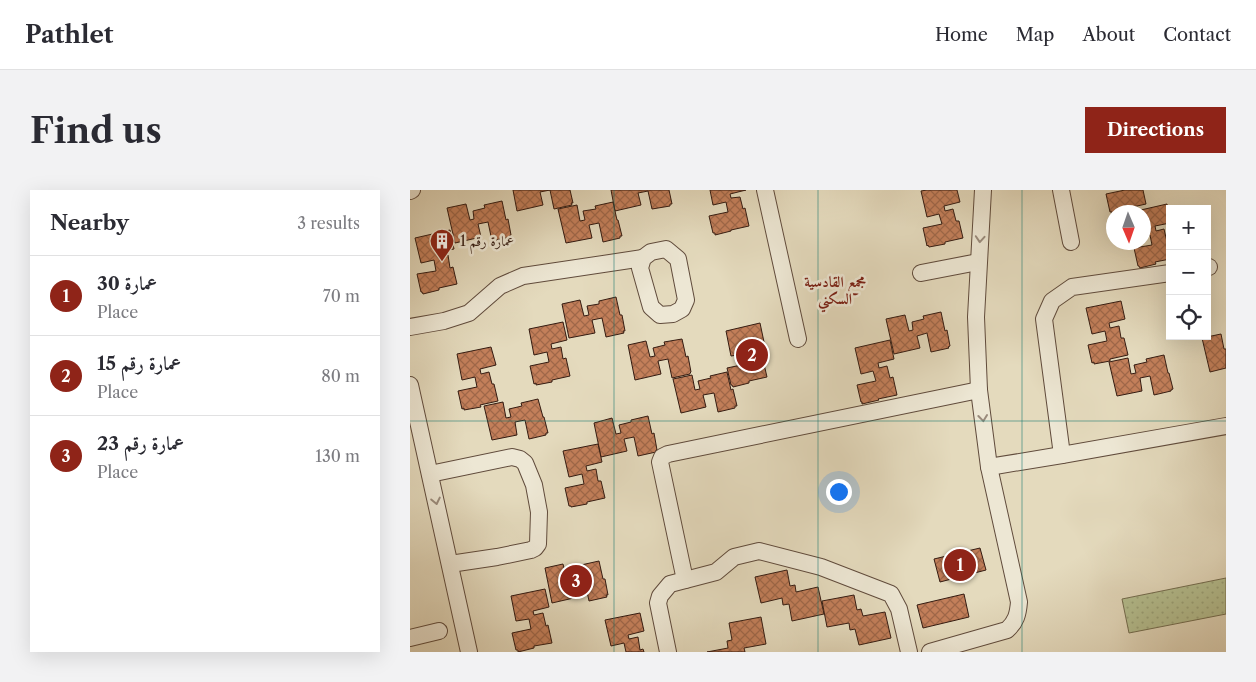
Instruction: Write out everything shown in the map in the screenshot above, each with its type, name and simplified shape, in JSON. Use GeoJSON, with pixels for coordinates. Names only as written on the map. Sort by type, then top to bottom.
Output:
{"type":"FeatureCollection","features":[{"type":"Feature","properties":{"kind":"street"},"geometry":{"type":"LineString","coordinates":[[764,190],[798,339]]}},
{"type":"Feature","properties":{"kind":"street"},"geometry":{"type":"LineString","coordinates":[[930,652],[1007,630],[1013,625],[1018,614],[1019,602],[989,467],[979,390],[976,317],[983,190]]}},
{"type":"Feature","properties":{"kind":"street"},"geometry":{"type":"LineString","coordinates":[[1061,190],[1071,242]]}},
{"type":"Feature","properties":{"kind":"street"},"geometry":{"type":"LineString","coordinates":[[410,327],[444,321],[469,313],[500,286],[523,276],[643,258]]}},
{"type":"Feature","properties":{"kind":"street"},"geometry":{"type":"LineString","coordinates":[[922,273],[978,262]]}},
{"type":"Feature","properties":{"kind":"street"},"geometry":{"type":"LineString","coordinates":[[1062,456],[1044,319],[1052,301],[1072,287],[1166,274]]}},
{"type":"Feature","properties":{"kind":"street"},"geometry":{"type":"LineString","coordinates":[[410,385],[469,652]]}},
{"type":"Feature","properties":{"kind":"street"},"geometry":{"type":"LineString","coordinates":[[685,580],[660,462],[662,457],[668,454],[979,390]]}},
{"type":"Feature","properties":{"kind":"street"},"geometry":{"type":"LineString","coordinates":[[989,467],[1062,456],[1226,426]]}},
{"type":"Feature","properties":{"kind":"street"},"geometry":{"type":"LineString","coordinates":[[430,474],[512,457],[520,459],[525,463],[534,485],[540,512],[538,544],[535,548],[497,557],[450,564]]}},
{"type":"Feature","properties":{"kind":"street"},"geometry":{"type":"LineString","coordinates":[[668,652],[658,602],[660,596],[670,584],[716,572],[734,557],[759,551],[821,567],[890,594],[899,609],[909,652]]}},
{"type":"Feature","properties":{"kind":"street"},"geometry":{"type":"LineString","coordinates":[[410,638],[439,631]]}},
{"type":"Feature","properties":{"kind":"green space"},"geometry":{"type":"Polygon","coordinates":[[[1226,578],[1226,614],[1129,633],[1122,599],[1226,578]]]}},
{"type":"Feature","properties":{"kind":"building"},"geometry":{"type":"Polygon","coordinates":[[[513,190],[550,190],[540,192],[543,205],[517,211],[513,190]]]}},
{"type":"Feature","properties":{"kind":"building"},"geometry":{"type":"Polygon","coordinates":[[[550,190],[570,190],[572,205],[554,209],[550,190]]]}},
{"type":"Feature","properties":{"kind":"building"},"geometry":{"type":"Polygon","coordinates":[[[611,190],[669,190],[672,204],[652,209],[648,191],[638,193],[641,205],[615,211],[611,190]]]}},
{"type":"Feature","properties":{"kind":"building"},"geometry":{"type":"Polygon","coordinates":[[[710,190],[746,190],[730,194],[731,198],[740,197],[743,209],[745,208],[749,226],[715,235],[709,216],[728,212],[726,202],[713,205],[710,190]]]}},
{"type":"Feature","properties":{"kind":"building"},"geometry":{"type":"Polygon","coordinates":[[[957,190],[960,202],[944,206],[945,211],[953,209],[956,221],[959,221],[963,238],[945,242],[945,244],[927,246],[923,228],[942,224],[939,214],[927,217],[921,191],[957,190]]]}},
{"type":"Feature","properties":{"kind":"building"},"geometry":{"type":"Polygon","coordinates":[[[1125,190],[1143,190],[1146,204],[1108,205],[1106,194],[1125,190]]]}},
{"type":"Feature","properties":{"kind":"building"},"geometry":{"type":"Polygon","coordinates":[[[502,201],[506,220],[508,219],[510,237],[492,241],[488,222],[478,224],[481,237],[455,243],[447,208],[466,204],[470,220],[474,219],[473,211],[485,208],[484,205],[502,201]]]}},
{"type":"Feature","properties":{"kind":"building"},"geometry":{"type":"Polygon","coordinates":[[[613,202],[622,236],[620,238],[603,242],[599,223],[589,225],[592,238],[566,243],[558,209],[577,205],[580,221],[585,220],[583,211],[596,209],[595,206],[613,202]]]}},
{"type":"Feature","properties":{"kind":"building"},"geometry":{"type":"Polygon","coordinates":[[[1167,204],[1166,224],[1155,226],[1156,231],[1164,229],[1166,260],[1140,268],[1134,250],[1151,250],[1151,208],[1167,204]]]}},
{"type":"Feature","properties":{"kind":"building","name":"عمارة رقم 1"},"geometry":{"type":"Polygon","coordinates":[[[450,230],[454,249],[438,252],[439,257],[448,255],[450,268],[453,267],[457,284],[423,294],[417,274],[436,271],[434,260],[421,263],[415,238],[450,230]]]}},
{"type":"Feature","properties":{"kind":"building"},"geometry":{"type":"Polygon","coordinates":[[[616,297],[620,315],[622,315],[624,333],[606,337],[602,318],[592,320],[595,333],[569,338],[562,304],[580,300],[584,316],[589,315],[587,306],[599,304],[599,301],[616,297]]]}},
{"type":"Feature","properties":{"kind":"building"},"geometry":{"type":"Polygon","coordinates":[[[1121,301],[1125,319],[1109,323],[1110,328],[1119,326],[1121,338],[1124,338],[1128,355],[1094,364],[1094,362],[1092,363],[1088,345],[1107,341],[1105,331],[1092,334],[1086,308],[1121,301]]]}},
{"type":"Feature","properties":{"kind":"building"},"geometry":{"type":"Polygon","coordinates":[[[941,312],[945,331],[947,330],[949,348],[931,352],[927,333],[917,336],[920,348],[894,354],[886,319],[905,315],[909,331],[913,330],[912,322],[924,319],[923,316],[941,312]]]}},
{"type":"Feature","properties":{"kind":"building"},"geometry":{"type":"Polygon","coordinates":[[[563,322],[567,340],[551,344],[552,349],[561,347],[563,359],[566,358],[570,376],[536,385],[536,383],[534,384],[530,366],[549,362],[547,352],[534,355],[529,329],[563,322]]]}},
{"type":"Feature","properties":{"kind":"building"},"geometry":{"type":"Polygon","coordinates":[[[760,323],[764,342],[748,345],[749,350],[758,348],[760,361],[763,360],[767,377],[733,387],[727,368],[746,364],[744,354],[731,356],[726,331],[760,323]]]}},
{"type":"Feature","properties":{"kind":"building"},"geometry":{"type":"Polygon","coordinates":[[[1221,334],[1224,349],[1226,349],[1226,368],[1210,372],[1202,340],[1211,340],[1211,336],[1221,334]]]}},
{"type":"Feature","properties":{"kind":"building"},"geometry":{"type":"Polygon","coordinates":[[[682,339],[686,357],[688,356],[690,374],[672,378],[668,359],[658,361],[661,374],[635,380],[628,345],[646,341],[650,357],[655,356],[653,348],[665,345],[664,342],[682,339]]]}},
{"type":"Feature","properties":{"kind":"building"},"geometry":{"type":"Polygon","coordinates":[[[890,340],[894,359],[878,363],[879,368],[887,366],[890,378],[893,377],[897,395],[862,404],[857,385],[876,381],[873,371],[861,374],[855,348],[890,340]]]}},
{"type":"Feature","properties":{"kind":"building"},"geometry":{"type":"Polygon","coordinates":[[[491,347],[496,365],[480,369],[481,374],[489,372],[498,401],[464,410],[464,408],[462,409],[458,391],[477,387],[475,377],[462,380],[457,354],[491,347]]]}},
{"type":"Feature","properties":{"kind":"building"},"geometry":{"type":"Polygon","coordinates":[[[1164,355],[1173,389],[1171,391],[1154,395],[1150,376],[1140,378],[1142,391],[1117,396],[1109,362],[1128,358],[1131,374],[1136,373],[1134,365],[1147,362],[1146,359],[1164,355]]]}},
{"type":"Feature","properties":{"kind":"building"},"geometry":{"type":"Polygon","coordinates":[[[727,372],[737,406],[735,408],[718,412],[714,393],[703,395],[706,407],[681,413],[673,379],[692,375],[695,390],[700,389],[698,381],[727,372]]]}},
{"type":"Feature","properties":{"kind":"building"},"geometry":{"type":"Polygon","coordinates":[[[538,399],[548,433],[546,435],[529,439],[525,420],[515,422],[517,435],[492,440],[484,406],[503,402],[506,418],[511,417],[509,409],[522,406],[521,403],[538,399]]]}},
{"type":"Feature","properties":{"kind":"building"},"geometry":{"type":"Polygon","coordinates":[[[648,416],[652,434],[654,433],[656,452],[638,456],[634,437],[624,439],[627,451],[601,457],[594,423],[612,418],[616,434],[621,433],[619,425],[648,416]]]}},
{"type":"Feature","properties":{"kind":"building"},"geometry":{"type":"Polygon","coordinates":[[[598,444],[602,462],[586,466],[587,471],[596,469],[598,481],[601,481],[605,498],[571,507],[569,506],[565,488],[584,484],[582,474],[569,477],[563,451],[598,444]]]}},
{"type":"Feature","properties":{"kind":"building"},"geometry":{"type":"Polygon","coordinates":[[[980,548],[986,570],[940,582],[934,559],[980,548]]]}},
{"type":"Feature","properties":{"kind":"building"},"geometry":{"type":"Polygon","coordinates":[[[599,561],[603,579],[605,579],[607,597],[589,601],[585,582],[575,584],[578,597],[552,603],[545,568],[563,564],[567,580],[571,579],[570,570],[582,568],[581,565],[599,561]]]}},
{"type":"Feature","properties":{"kind":"building"},"geometry":{"type":"Polygon","coordinates":[[[787,570],[790,586],[795,585],[796,592],[818,587],[824,614],[792,621],[789,604],[783,605],[782,598],[761,603],[755,577],[787,570]]]}},
{"type":"Feature","properties":{"kind":"building"},"geometry":{"type":"Polygon","coordinates":[[[545,589],[549,607],[533,611],[534,615],[543,613],[552,643],[534,646],[534,648],[518,652],[512,633],[531,629],[529,619],[516,621],[511,596],[545,589]]]}},
{"type":"Feature","properties":{"kind":"building"},"geometry":{"type":"Polygon","coordinates":[[[964,594],[969,617],[923,628],[917,605],[964,594]]]}},
{"type":"Feature","properties":{"kind":"building"},"geometry":{"type":"Polygon","coordinates":[[[854,595],[857,610],[861,609],[863,616],[885,612],[891,638],[859,645],[855,629],[850,630],[849,623],[827,627],[822,601],[854,595]]]}},
{"type":"Feature","properties":{"kind":"building"},"geometry":{"type":"Polygon","coordinates":[[[640,613],[644,631],[628,635],[629,639],[638,637],[640,650],[643,649],[644,652],[626,652],[624,643],[611,646],[605,620],[640,613]]]}},
{"type":"Feature","properties":{"kind":"building"},"geometry":{"type":"Polygon","coordinates":[[[761,617],[766,644],[744,648],[745,652],[707,652],[728,648],[727,641],[732,640],[729,623],[761,617]]]}},
{"type":"Feature","properties":{"kind":"place","name":"عمارة رقم 1"},"geometry":{"type":"Point","coordinates":[442,262]}},
{"type":"Feature","properties":{"kind":"place","name":"عمارة رقم 15"},"geometry":{"type":"Point","coordinates":[752,355]}},
{"type":"Feature","properties":{"kind":"place","name":"عمارة 30"},"geometry":{"type":"Point","coordinates":[960,565]}},
{"type":"Feature","properties":{"kind":"place","name":"عمارة رقم 23"},"geometry":{"type":"Point","coordinates":[576,581]}},
{"type":"Feature","properties":{"kind":"district","name":"مجمع القادسية السكني"},"geometry":{"type":"Point","coordinates":[835,290]}}]}
